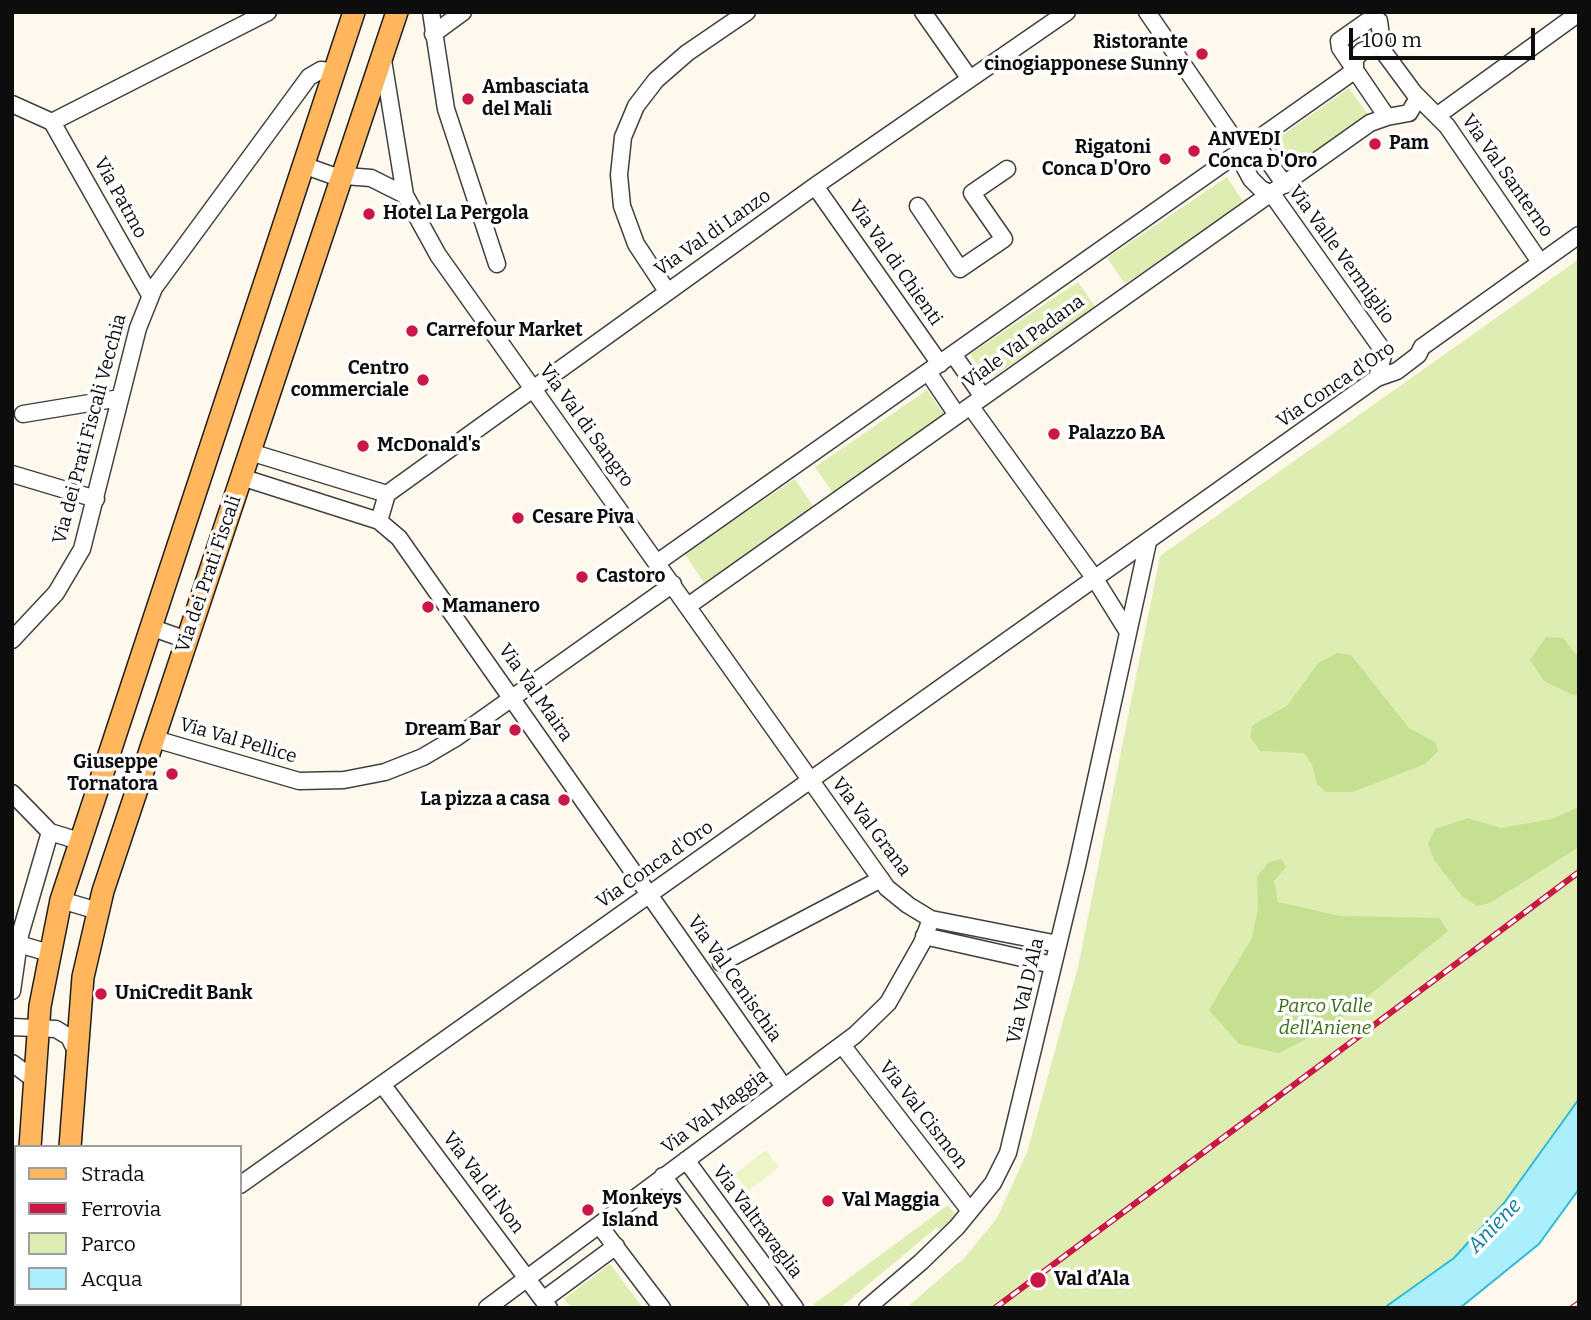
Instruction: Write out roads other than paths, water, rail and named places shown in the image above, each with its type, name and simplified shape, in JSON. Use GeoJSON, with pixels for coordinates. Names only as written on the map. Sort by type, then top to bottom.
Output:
{"type":"FeatureCollection","features":[{"type":"Feature","properties":{"kind":"main road","name":"Via dei Prati Fiscali"},"geometry":{"type":"LineString","coordinates":[[30,1145],[38,1027],[49,953],[61,900],[303,165],[325,72],[354,12]]}},
{"type":"Feature","properties":{"kind":"main road","name":"Via dei Prati Fiscali"},"geometry":{"type":"LineString","coordinates":[[70,1145],[83,977],[98,911],[340,175],[397,12]]}},
{"type":"Feature","properties":{"kind":"street"},"geometry":{"type":"LineString","coordinates":[[12,104],[51,122],[268,12]]}},
{"type":"Feature","properties":{"kind":"street"},"geometry":{"type":"LineString","coordinates":[[386,12],[397,12]]}},
{"type":"Feature","properties":{"kind":"street"},"geometry":{"type":"LineString","coordinates":[[431,12],[449,117],[497,264]]}},
{"type":"Feature","properties":{"kind":"street"},"geometry":{"type":"LineString","coordinates":[[433,34],[463,12]]}},
{"type":"Feature","properties":{"kind":"street"},"geometry":{"type":"LineString","coordinates":[[667,291],[640,250],[625,218],[619,185],[622,143],[633,112],[656,80],[687,53],[747,12]]}},
{"type":"Feature","properties":{"kind":"street"},"geometry":{"type":"LineString","coordinates":[[923,12],[970,79]]}},
{"type":"Feature","properties":{"kind":"street","name":"Via Val di Lanzo"},"geometry":{"type":"LineString","coordinates":[[387,494],[532,387],[815,186],[1067,12]]}},
{"type":"Feature","properties":{"kind":"street","name":"Via Valle Vermiglio"},"geometry":{"type":"LineString","coordinates":[[1147,12],[1279,189],[1384,352],[1382,369],[1377,378]]}},
{"type":"Feature","properties":{"kind":"street"},"geometry":{"type":"LineString","coordinates":[[1438,115],[1579,13]]}},
{"type":"Feature","properties":{"kind":"street"},"geometry":{"type":"LineString","coordinates":[[1374,14],[1339,41],[1387,117]]}},
{"type":"Feature","properties":{"kind":"street","name":"Via Val Santerno"},"geometry":{"type":"LineString","coordinates":[[1374,14],[1382,25],[1382,46],[1418,98],[1438,115],[1541,262]]}},
{"type":"Feature","properties":{"kind":"street","name":"Viale Val Padana"},"geometry":{"type":"LineString","coordinates":[[658,562],[1355,70],[1359,53],[1382,46]]}},
{"type":"Feature","properties":{"kind":"street"},"geometry":{"type":"LineString","coordinates":[[382,54],[405,195]]}},
{"type":"Feature","properties":{"kind":"street","name":"Via dei Prati Fiscali Vecchia"},"geometry":{"type":"LineString","coordinates":[[12,640],[52,598],[70,574],[85,541],[138,328],[150,295],[306,81],[325,72]]}},
{"type":"Feature","properties":{"kind":"street","name":"Viale Val Padana"},"geometry":{"type":"LineString","coordinates":[[688,606],[1370,123],[1409,113],[1418,98]]}},
{"type":"Feature","properties":{"kind":"street","name":"Via Patmo"},"geometry":{"type":"LineString","coordinates":[[51,122],[150,295]]}},
{"type":"Feature","properties":{"kind":"street","name":"Via Valle Vermiglio"},"geometry":{"type":"LineString","coordinates":[[1247,145],[1244,168],[1251,179],[1261,189],[1279,189]]}},
{"type":"Feature","properties":{"kind":"street"},"geometry":{"type":"LineString","coordinates":[[303,165],[340,175],[372,178],[405,195]]}},
{"type":"Feature","properties":{"kind":"street"},"geometry":{"type":"LineString","coordinates":[[918,206],[960,269],[1004,239],[972,193],[1007,169]]}},
{"type":"Feature","properties":{"kind":"street","name":"Via Val di Chienti"},"geometry":{"type":"LineString","coordinates":[[815,186],[940,363]]}},
{"type":"Feature","properties":{"kind":"street","name":"Via Val di Sangro"},"geometry":{"type":"LineString","coordinates":[[405,195],[438,255],[658,562],[810,781]]}},
{"type":"Feature","properties":{"kind":"street","name":"Via Conca d'Oro"},"geometry":{"type":"LineString","coordinates":[[242,1184],[1377,378],[1396,371],[1418,355],[1422,346],[1579,234]]}},
{"type":"Feature","properties":{"kind":"street","name":"Via Valle Vermiglio"},"geometry":{"type":"LineString","coordinates":[[1384,352],[1402,355],[1422,346]]}},
{"type":"Feature","properties":{"kind":"street"},"geometry":{"type":"LineString","coordinates":[[940,363],[970,406]]}},
{"type":"Feature","properties":{"kind":"street"},"geometry":{"type":"LineString","coordinates":[[940,363],[1094,579],[1128,632]]}},
{"type":"Feature","properties":{"kind":"street"},"geometry":{"type":"LineString","coordinates":[[23,414],[120,398]]}},
{"type":"Feature","properties":{"kind":"street"},"geometry":{"type":"LineString","coordinates":[[250,452],[387,494],[379,521]]}},
{"type":"Feature","properties":{"kind":"street"},"geometry":{"type":"LineString","coordinates":[[12,474],[96,499]]}},
{"type":"Feature","properties":{"kind":"street","name":"Via Val Maira"},"geometry":{"type":"LineString","coordinates":[[242,477],[379,521],[399,538],[651,894]]}},
{"type":"Feature","properties":{"kind":"street","name":"Via Val D'Ala"},"geometry":{"type":"LineString","coordinates":[[867,1308],[921,1262],[971,1211],[993,1183],[1014,1136],[1148,542]]}},
{"type":"Feature","properties":{"kind":"street","name":"Via Val Pellice"},"geometry":{"type":"LineString","coordinates":[[155,739],[281,778],[308,782],[344,780],[385,772],[423,757],[513,699],[673,584]]}},
{"type":"Feature","properties":{"kind":"street"},"geometry":{"type":"LineString","coordinates":[[150,627],[187,640]]}},
{"type":"Feature","properties":{"kind":"street","name":"Via Val Grana"},"geometry":{"type":"LineString","coordinates":[[810,781],[881,879],[908,905],[930,919],[1058,944]]}},
{"type":"Feature","properties":{"kind":"street"},"geometry":{"type":"LineString","coordinates":[[12,793],[50,832],[79,841]]}},
{"type":"Feature","properties":{"kind":"street"},"geometry":{"type":"LineString","coordinates":[[12,991],[15,943],[50,832]]}},
{"type":"Feature","properties":{"kind":"street"},"geometry":{"type":"LineString","coordinates":[[721,963],[881,879]]}},
{"type":"Feature","properties":{"kind":"street","name":"Via Val Cenischia"},"geometry":{"type":"LineString","coordinates":[[651,894],[784,1087]]}},
{"type":"Feature","properties":{"kind":"street"},"geometry":{"type":"LineString","coordinates":[[61,900],[98,911]]}},
{"type":"Feature","properties":{"kind":"street","name":"Via Val Maggia"},"geometry":{"type":"LineString","coordinates":[[487,1308],[842,1045],[888,1003],[924,936],[930,919]]}},
{"type":"Feature","properties":{"kind":"street"},"geometry":{"type":"LineString","coordinates":[[924,936],[1054,965]]}},
{"type":"Feature","properties":{"kind":"street"},"geometry":{"type":"LineString","coordinates":[[15,943],[49,953]]}},
{"type":"Feature","properties":{"kind":"street"},"geometry":{"type":"LineString","coordinates":[[12,1027],[38,1027],[66,1034],[76,1051]]}},
{"type":"Feature","properties":{"kind":"street","name":"Via Val Cismon"},"geometry":{"type":"LineString","coordinates":[[842,1045],[971,1211]]}},
{"type":"Feature","properties":{"kind":"street"},"geometry":{"type":"LineString","coordinates":[[12,1063],[34,1089]]}},
{"type":"Feature","properties":{"kind":"street","name":"Via Val di Non"},"geometry":{"type":"LineString","coordinates":[[382,1084],[546,1304]]}},
{"type":"Feature","properties":{"kind":"street","name":"Via Valtravaglia"},"geometry":{"type":"LineString","coordinates":[[686,1160],[795,1308]]}},
{"type":"Feature","properties":{"kind":"street"},"geometry":{"type":"LineString","coordinates":[[663,1176],[761,1308]]}},
{"type":"Feature","properties":{"kind":"street"},"geometry":{"type":"LineString","coordinates":[[600,1224],[662,1308]]}},
{"type":"Feature","properties":{"kind":"street"},"geometry":{"type":"LineString","coordinates":[[546,1304],[616,1246]]}},
{"type":"Feature","properties":{"kind":"water","name":"Aniene"},"geometry":{"type":"Polygon","coordinates":[[[1579,1099],[1579,1189],[1539,1244],[1460,1308],[1384,1308],[1454,1258],[1504,1203],[1579,1099]]]}},
{"type":"Feature","properties":{"kind":"railway"},"geometry":{"type":"LineString","coordinates":[[995,1308],[1579,872]]}},
{"type":"Feature","properties":{"kind":"railway"},"geometry":{"type":"LineString","coordinates":[[1572,1308],[1579,1303]]}},
{"type":"Feature","properties":{"kind":"place","name":"Ristorante cinogiapponese Sunny"},"geometry":{"type":"Point","coordinates":[1202,54]}},
{"type":"Feature","properties":{"kind":"place","name":"Ambasciata del Mali"},"geometry":{"type":"Point","coordinates":[468,99]}},
{"type":"Feature","properties":{"kind":"place","name":"Pam"},"geometry":{"type":"Point","coordinates":[1375,144]}},
{"type":"Feature","properties":{"kind":"place","name":"ANVEDI Conca D'Oro"},"geometry":{"type":"Point","coordinates":[1194,151]}},
{"type":"Feature","properties":{"kind":"place","name":"Rigatoni Conca D'Oro"},"geometry":{"type":"Point","coordinates":[1165,159]}},
{"type":"Feature","properties":{"kind":"place","name":"Hotel La Pergola"},"geometry":{"type":"Point","coordinates":[369,214]}},
{"type":"Feature","properties":{"kind":"place","name":"Carrefour Market"},"geometry":{"type":"Point","coordinates":[412,331]}},
{"type":"Feature","properties":{"kind":"place","name":"Centro commerciale"},"geometry":{"type":"Point","coordinates":[423,380]}},
{"type":"Feature","properties":{"kind":"place","name":"Palazzo BA"},"geometry":{"type":"Point","coordinates":[1054,434]}},
{"type":"Feature","properties":{"kind":"place","name":"McDonald's"},"geometry":{"type":"Point","coordinates":[363,446]}},
{"type":"Feature","properties":{"kind":"place","name":"Cesare Piva"},"geometry":{"type":"Point","coordinates":[518,518]}},
{"type":"Feature","properties":{"kind":"place","name":"Castoro"},"geometry":{"type":"Point","coordinates":[582,577]}},
{"type":"Feature","properties":{"kind":"place","name":"Mamanero"},"geometry":{"type":"Point","coordinates":[428,607]}},
{"type":"Feature","properties":{"kind":"place","name":"Dream Bar"},"geometry":{"type":"Point","coordinates":[515,730]}},
{"type":"Feature","properties":{"kind":"place","name":"Giuseppe Tornatora"},"geometry":{"type":"Point","coordinates":[172,774]}},
{"type":"Feature","properties":{"kind":"place","name":"La pizza a casa"},"geometry":{"type":"Point","coordinates":[564,800]}},
{"type":"Feature","properties":{"kind":"place","name":"UniCredit Bank"},"geometry":{"type":"Point","coordinates":[101,994]}},
{"type":"Feature","properties":{"kind":"place","name":"Val Maggia"},"geometry":{"type":"Point","coordinates":[828,1201]}},
{"type":"Feature","properties":{"kind":"place","name":"Monkeys Island"},"geometry":{"type":"Point","coordinates":[588,1210]}},
{"type":"Feature","properties":{"kind":"place","name":"Val d’Ala"},"geometry":{"type":"Point","coordinates":[1038,1280]}},
{"type":"Feature","properties":{"kind":"park label","name":"Parco Valle dell'Aniene"},"geometry":{"type":"Point","coordinates":[1325,1018]}}]}
